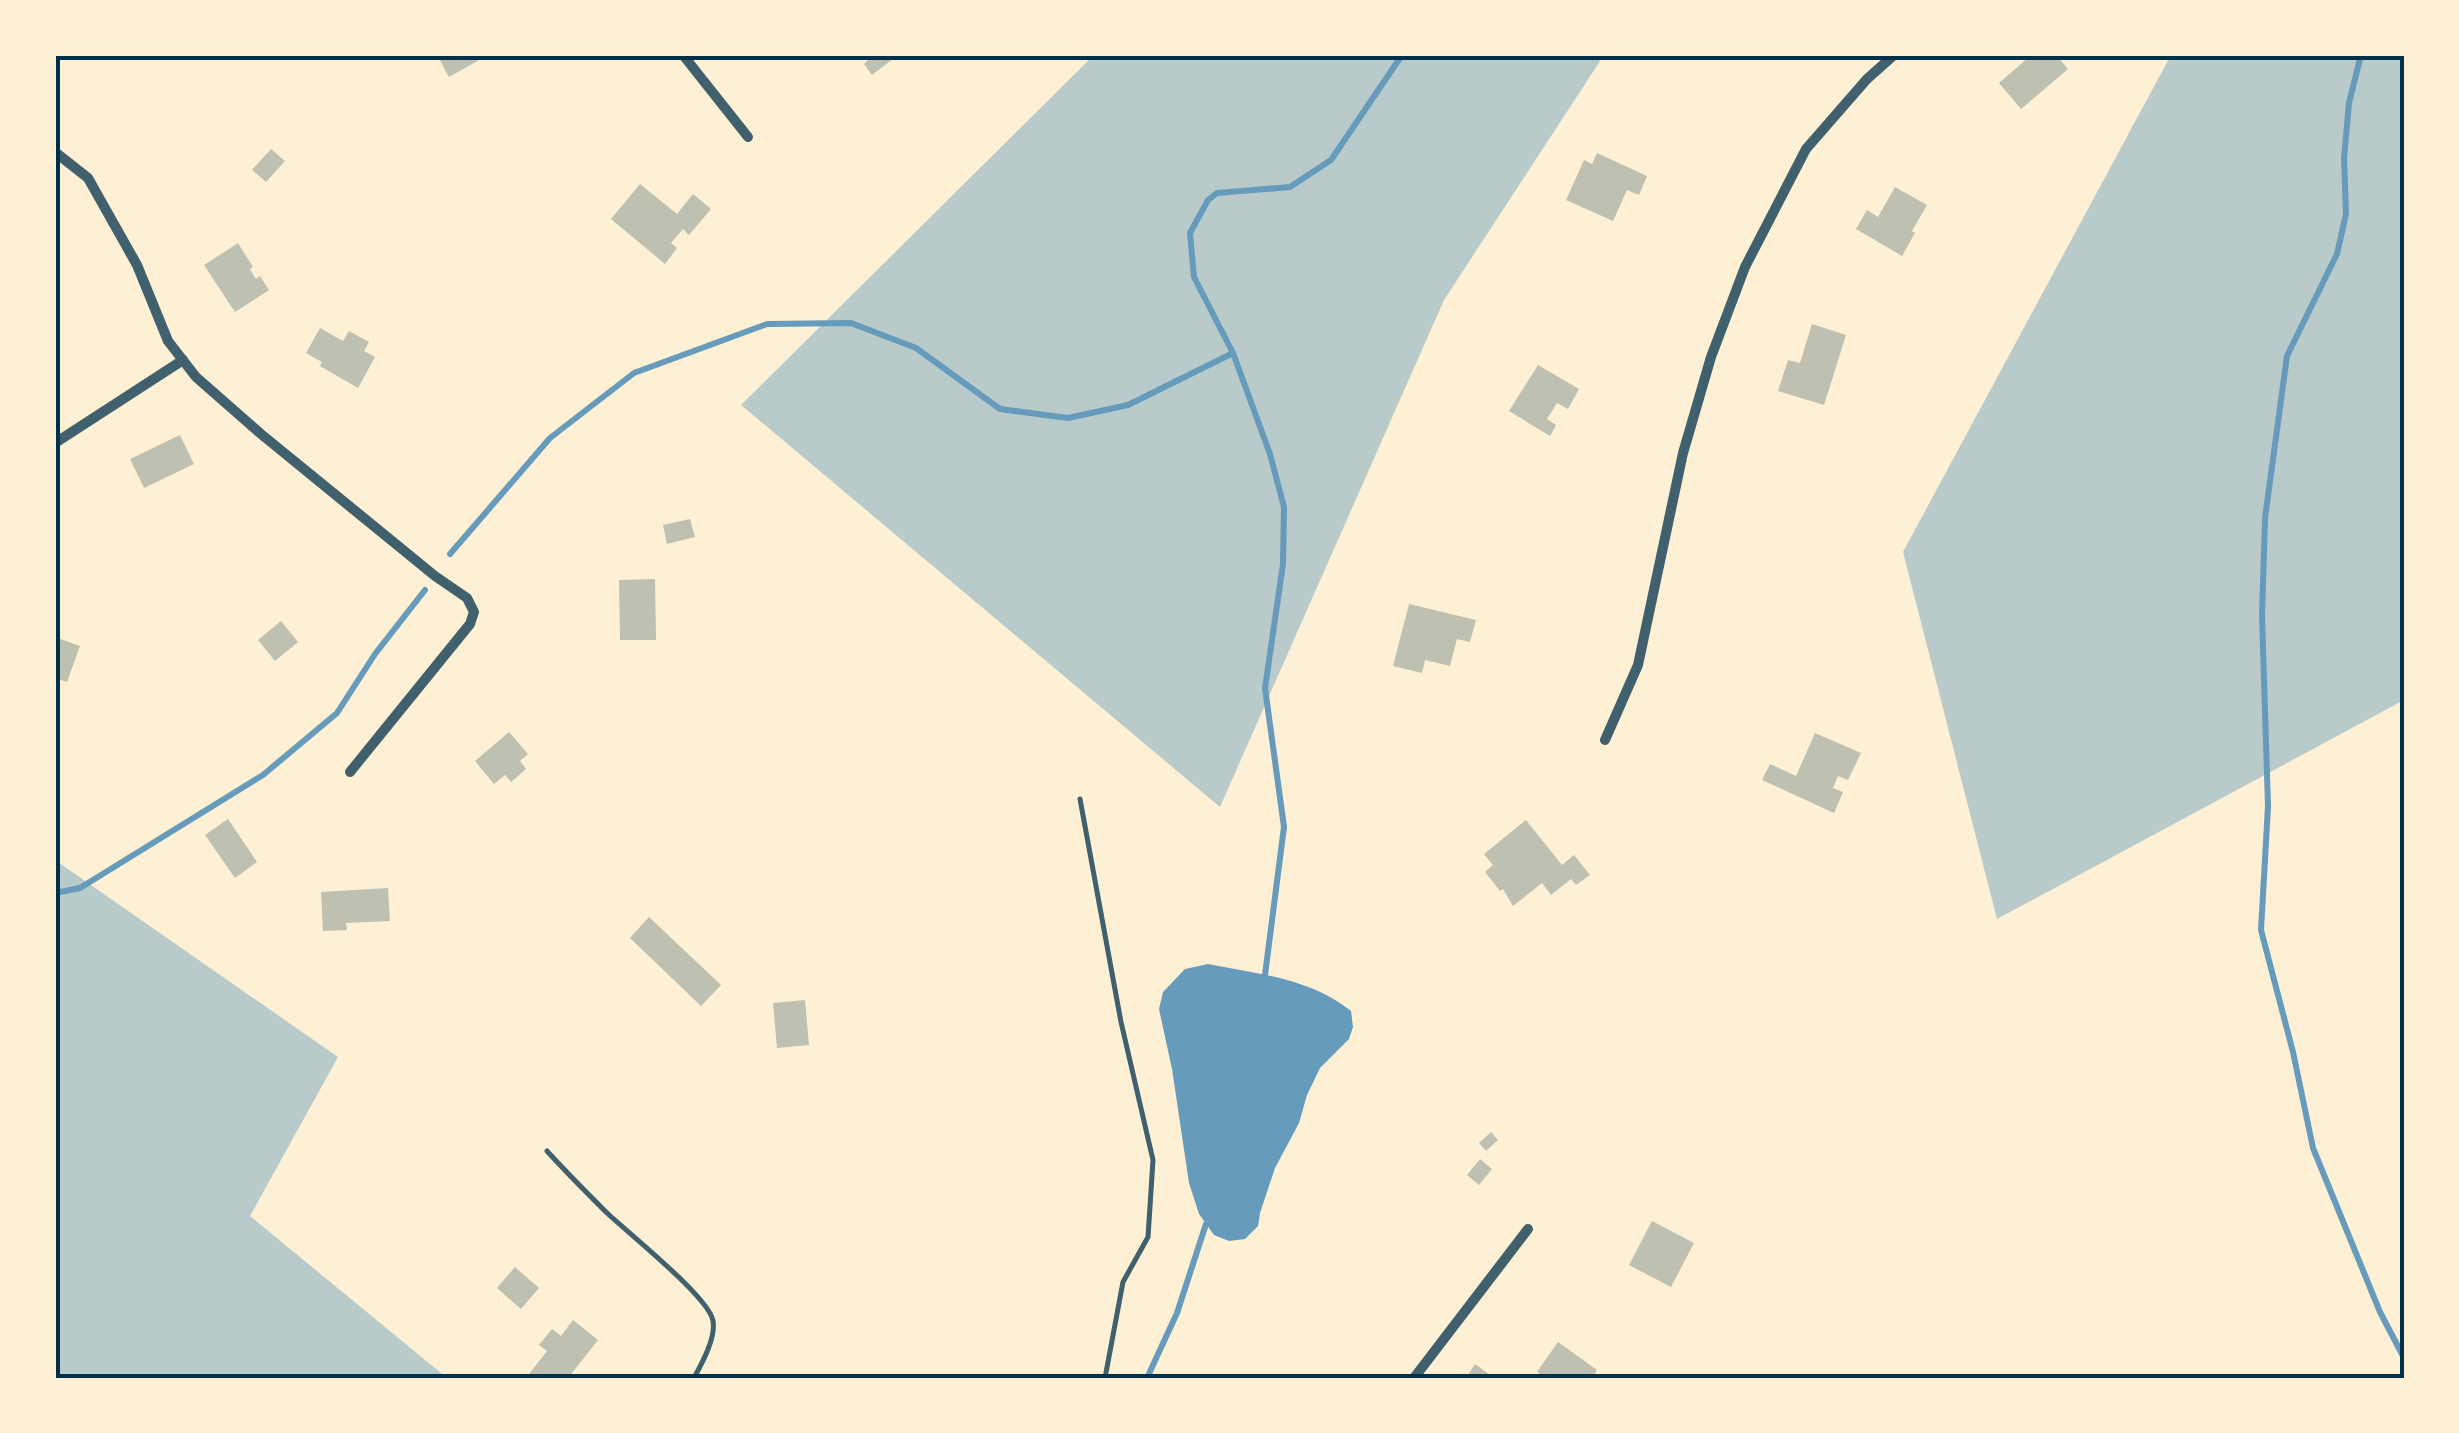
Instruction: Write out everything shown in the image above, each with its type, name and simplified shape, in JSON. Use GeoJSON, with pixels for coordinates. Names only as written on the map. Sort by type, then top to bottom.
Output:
{"type":"FeatureCollection","features":[{"type":"Feature","properties":{"kind":"street"},"geometry":{"type":"LineString","coordinates":[[683,55],[748,136]]}},
{"type":"Feature","properties":{"kind":"street"},"geometry":{"type":"LineString","coordinates":[[1605,740],[1638,665],[1683,454],[1710,358],[1745,267],[1806,149],[1866,79],[1894,55]]}},
{"type":"Feature","properties":{"kind":"street"},"geometry":{"type":"LineString","coordinates":[[55,152],[88,178],[137,266],[168,341],[196,377],[435,576],[467,598],[474,612],[470,624],[350,772]]}},
{"type":"Feature","properties":{"kind":"street"},"geometry":{"type":"LineString","coordinates":[[56,443],[183,360]]}},
{"type":"Feature","properties":{"kind":"street"},"geometry":{"type":"LineString","coordinates":[[1414,1378],[1528,1229]]}},
{"type":"Feature","properties":{"kind":"lane"},"geometry":{"type":"LineString","coordinates":[[1080,799],[1122,1022],[1153,1160],[1148,1237],[1123,1282],[1105,1378]]}},
{"type":"Feature","properties":{"kind":"lane"},"geometry":{"type":"LineString","coordinates":[[547,1152],[710,1309],[714,1324],[694,1378]]}},
{"type":"Feature","properties":{"kind":"shaded area"},"geometry":{"type":"Polygon","coordinates":[[[1094,55],[1604,55],[1444,300],[1220,807],[741,405],[1094,55]]]}},
{"type":"Feature","properties":{"kind":"shaded area"},"geometry":{"type":"Polygon","coordinates":[[[2171,55],[2404,55],[2404,700],[1997,919],[1903,552],[2171,55]]]}},
{"type":"Feature","properties":{"kind":"shaded area"},"geometry":{"type":"Polygon","coordinates":[[[55,860],[338,1057],[250,1216],[447,1378],[55,1378],[55,860]]]}},
{"type":"Feature","properties":{"kind":"water"},"geometry":{"type":"Polygon","coordinates":[[[1208,964],[1283,979],[1318,991],[1351,1011],[1353,1027],[1349,1039],[1320,1068],[1307,1095],[1299,1123],[1275,1168],[1258,1226],[1245,1239],[1229,1241],[1214,1235],[1199,1214],[1189,1183],[1159,1009],[1163,992],[1185,969],[1208,964]]]}},
{"type":"Feature","properties":{"kind":"building"},"geometry":{"type":"Polygon","coordinates":[[[437,55],[488,55],[449,77],[437,55]]]}},
{"type":"Feature","properties":{"kind":"building"},"geometry":{"type":"Polygon","coordinates":[[[866,55],[898,55],[872,75],[864,64],[869,59],[866,55]]]}},
{"type":"Feature","properties":{"kind":"building"},"geometry":{"type":"Polygon","coordinates":[[[2026,55],[2056,55],[2068,69],[2021,109],[1999,83],[2028,58],[2026,55]]]}},
{"type":"Feature","properties":{"kind":"building"},"geometry":{"type":"Polygon","coordinates":[[[271,149],[285,161],[266,182],[252,170],[271,149]]]}},
{"type":"Feature","properties":{"kind":"building"},"geometry":{"type":"Polygon","coordinates":[[[1597,153],[1647,176],[1639,195],[1627,190],[1613,221],[1566,200],[1584,160],[1592,164],[1597,153]]]}},
{"type":"Feature","properties":{"kind":"building"},"geometry":{"type":"Polygon","coordinates":[[[640,184],[677,214],[693,194],[711,209],[689,235],[683,229],[671,243],[677,248],[665,264],[611,219],[640,184]]]}},
{"type":"Feature","properties":{"kind":"building"},"geometry":{"type":"Polygon","coordinates":[[[1895,187],[1927,205],[1902,256],[1856,229],[1867,210],[1878,217],[1895,187]]]}},
{"type":"Feature","properties":{"kind":"building"},"geometry":{"type":"Polygon","coordinates":[[[238,243],[256,279],[260,276],[269,290],[235,312],[204,265],[238,243]]]}},
{"type":"Feature","properties":{"kind":"building"},"geometry":{"type":"Polygon","coordinates":[[[1812,324],[1846,335],[1824,405],[1778,391],[1788,360],[1800,363],[1812,324]]]}},
{"type":"Feature","properties":{"kind":"building"},"geometry":{"type":"Polygon","coordinates":[[[320,328],[343,341],[349,331],[369,342],[364,351],[375,357],[358,388],[306,353],[320,328]]]}},
{"type":"Feature","properties":{"kind":"building"},"geometry":{"type":"Polygon","coordinates":[[[1538,365],[1579,389],[1568,409],[1557,403],[1547,419],[1556,425],[1550,436],[1509,411],[1538,365]]]}},
{"type":"Feature","properties":{"kind":"building"},"geometry":{"type":"Polygon","coordinates":[[[180,435],[194,464],[144,488],[130,459],[180,435]]]}},
{"type":"Feature","properties":{"kind":"building"},"geometry":{"type":"Polygon","coordinates":[[[690,519],[695,537],[667,544],[663,525],[690,519]]]}},
{"type":"Feature","properties":{"kind":"building"},"geometry":{"type":"Polygon","coordinates":[[[655,579],[656,640],[620,640],[619,580],[655,579]]]}},
{"type":"Feature","properties":{"kind":"building"},"geometry":{"type":"Polygon","coordinates":[[[1409,604],[1476,620],[1470,642],[1457,639],[1450,666],[1425,660],[1422,673],[1393,666],[1409,604]]]}},
{"type":"Feature","properties":{"kind":"building"},"geometry":{"type":"Polygon","coordinates":[[[281,621],[298,642],[275,661],[258,640],[281,621]]]}},
{"type":"Feature","properties":{"kind":"building"},"geometry":{"type":"Polygon","coordinates":[[[55,637],[80,646],[67,682],[55,678],[55,637]]]}},
{"type":"Feature","properties":{"kind":"building"},"geometry":{"type":"Polygon","coordinates":[[[509,732],[528,754],[520,761],[526,769],[511,782],[505,775],[494,784],[475,761],[509,732]]]}},
{"type":"Feature","properties":{"kind":"building"},"geometry":{"type":"Polygon","coordinates":[[[1815,733],[1861,753],[1848,780],[1838,776],[1833,788],[1843,792],[1834,813],[1762,780],[1770,764],[1796,776],[1815,733]]]}},
{"type":"Feature","properties":{"kind":"building"},"geometry":{"type":"Polygon","coordinates":[[[228,819],[257,862],[235,878],[205,835],[228,819]]]}},
{"type":"Feature","properties":{"kind":"building"},"geometry":{"type":"Polygon","coordinates":[[[1526,820],[1562,865],[1574,855],[1590,875],[1576,885],[1571,879],[1551,895],[1542,883],[1513,906],[1503,889],[1500,891],[1485,872],[1493,865],[1484,854],[1526,820]]]}},
{"type":"Feature","properties":{"kind":"building"},"geometry":{"type":"Polygon","coordinates":[[[388,888],[390,921],[346,923],[347,930],[323,931],[321,892],[388,888]]]}},
{"type":"Feature","properties":{"kind":"building"},"geometry":{"type":"Polygon","coordinates":[[[649,917],[721,985],[701,1006],[630,938],[649,917]]]}},
{"type":"Feature","properties":{"kind":"building"},"geometry":{"type":"Polygon","coordinates":[[[805,1000],[809,1045],[777,1048],[773,1003],[805,1000]]]}},
{"type":"Feature","properties":{"kind":"building"},"geometry":{"type":"Polygon","coordinates":[[[1491,1132],[1498,1140],[1486,1151],[1479,1143],[1491,1132]]]}},
{"type":"Feature","properties":{"kind":"building"},"geometry":{"type":"Polygon","coordinates":[[[1480,1159],[1492,1169],[1479,1185],[1467,1175],[1480,1159]]]}},
{"type":"Feature","properties":{"kind":"building"},"geometry":{"type":"Polygon","coordinates":[[[1652,1221],[1694,1243],[1671,1287],[1629,1265],[1652,1221]]]}},
{"type":"Feature","properties":{"kind":"building"},"geometry":{"type":"Polygon","coordinates":[[[515,1267],[539,1288],[521,1309],[497,1288],[515,1267]]]}},
{"type":"Feature","properties":{"kind":"building"},"geometry":{"type":"Polygon","coordinates":[[[573,1320],[598,1340],[568,1378],[526,1378],[547,1351],[539,1345],[552,1329],[561,1336],[573,1320]]]}},
{"type":"Feature","properties":{"kind":"building"},"geometry":{"type":"Polygon","coordinates":[[[1558,1342],[1597,1370],[1592,1378],[1546,1378],[1537,1372],[1558,1342]]]}},
{"type":"Feature","properties":{"kind":"building"},"geometry":{"type":"Polygon","coordinates":[[[1475,1364],[1490,1375],[1466,1378],[1475,1364]]]}},
{"type":"Feature","properties":{"kind":"waterway"},"geometry":{"type":"LineString","coordinates":[[1265,975],[1284,827],[1265,688],[1283,564],[1284,507],[1270,454],[1233,353],[1194,277],[1190,233],[1208,200],[1217,193],[1290,187],[1331,160],[1402,55]]}},
{"type":"Feature","properties":{"kind":"waterway"},"geometry":{"type":"LineString","coordinates":[[2361,55],[2349,103],[2344,158],[2346,214],[2337,254],[2287,356],[2265,518],[2262,615],[2268,806],[2261,930],[2313,1148],[2380,1312],[2404,1358]]}},
{"type":"Feature","properties":{"kind":"waterway"},"geometry":{"type":"LineString","coordinates":[[450,554],[550,438],[634,373],[767,324],[851,323],[916,348],[1000,409],[1068,418],[1128,405],[1233,353]]}},
{"type":"Feature","properties":{"kind":"waterway"},"geometry":{"type":"LineString","coordinates":[[55,893],[80,888],[263,775],[337,713],[375,654],[425,590]]}},
{"type":"Feature","properties":{"kind":"waterway"},"geometry":{"type":"LineString","coordinates":[[1147,1378],[1177,1313],[1206,1224]]}}]}
